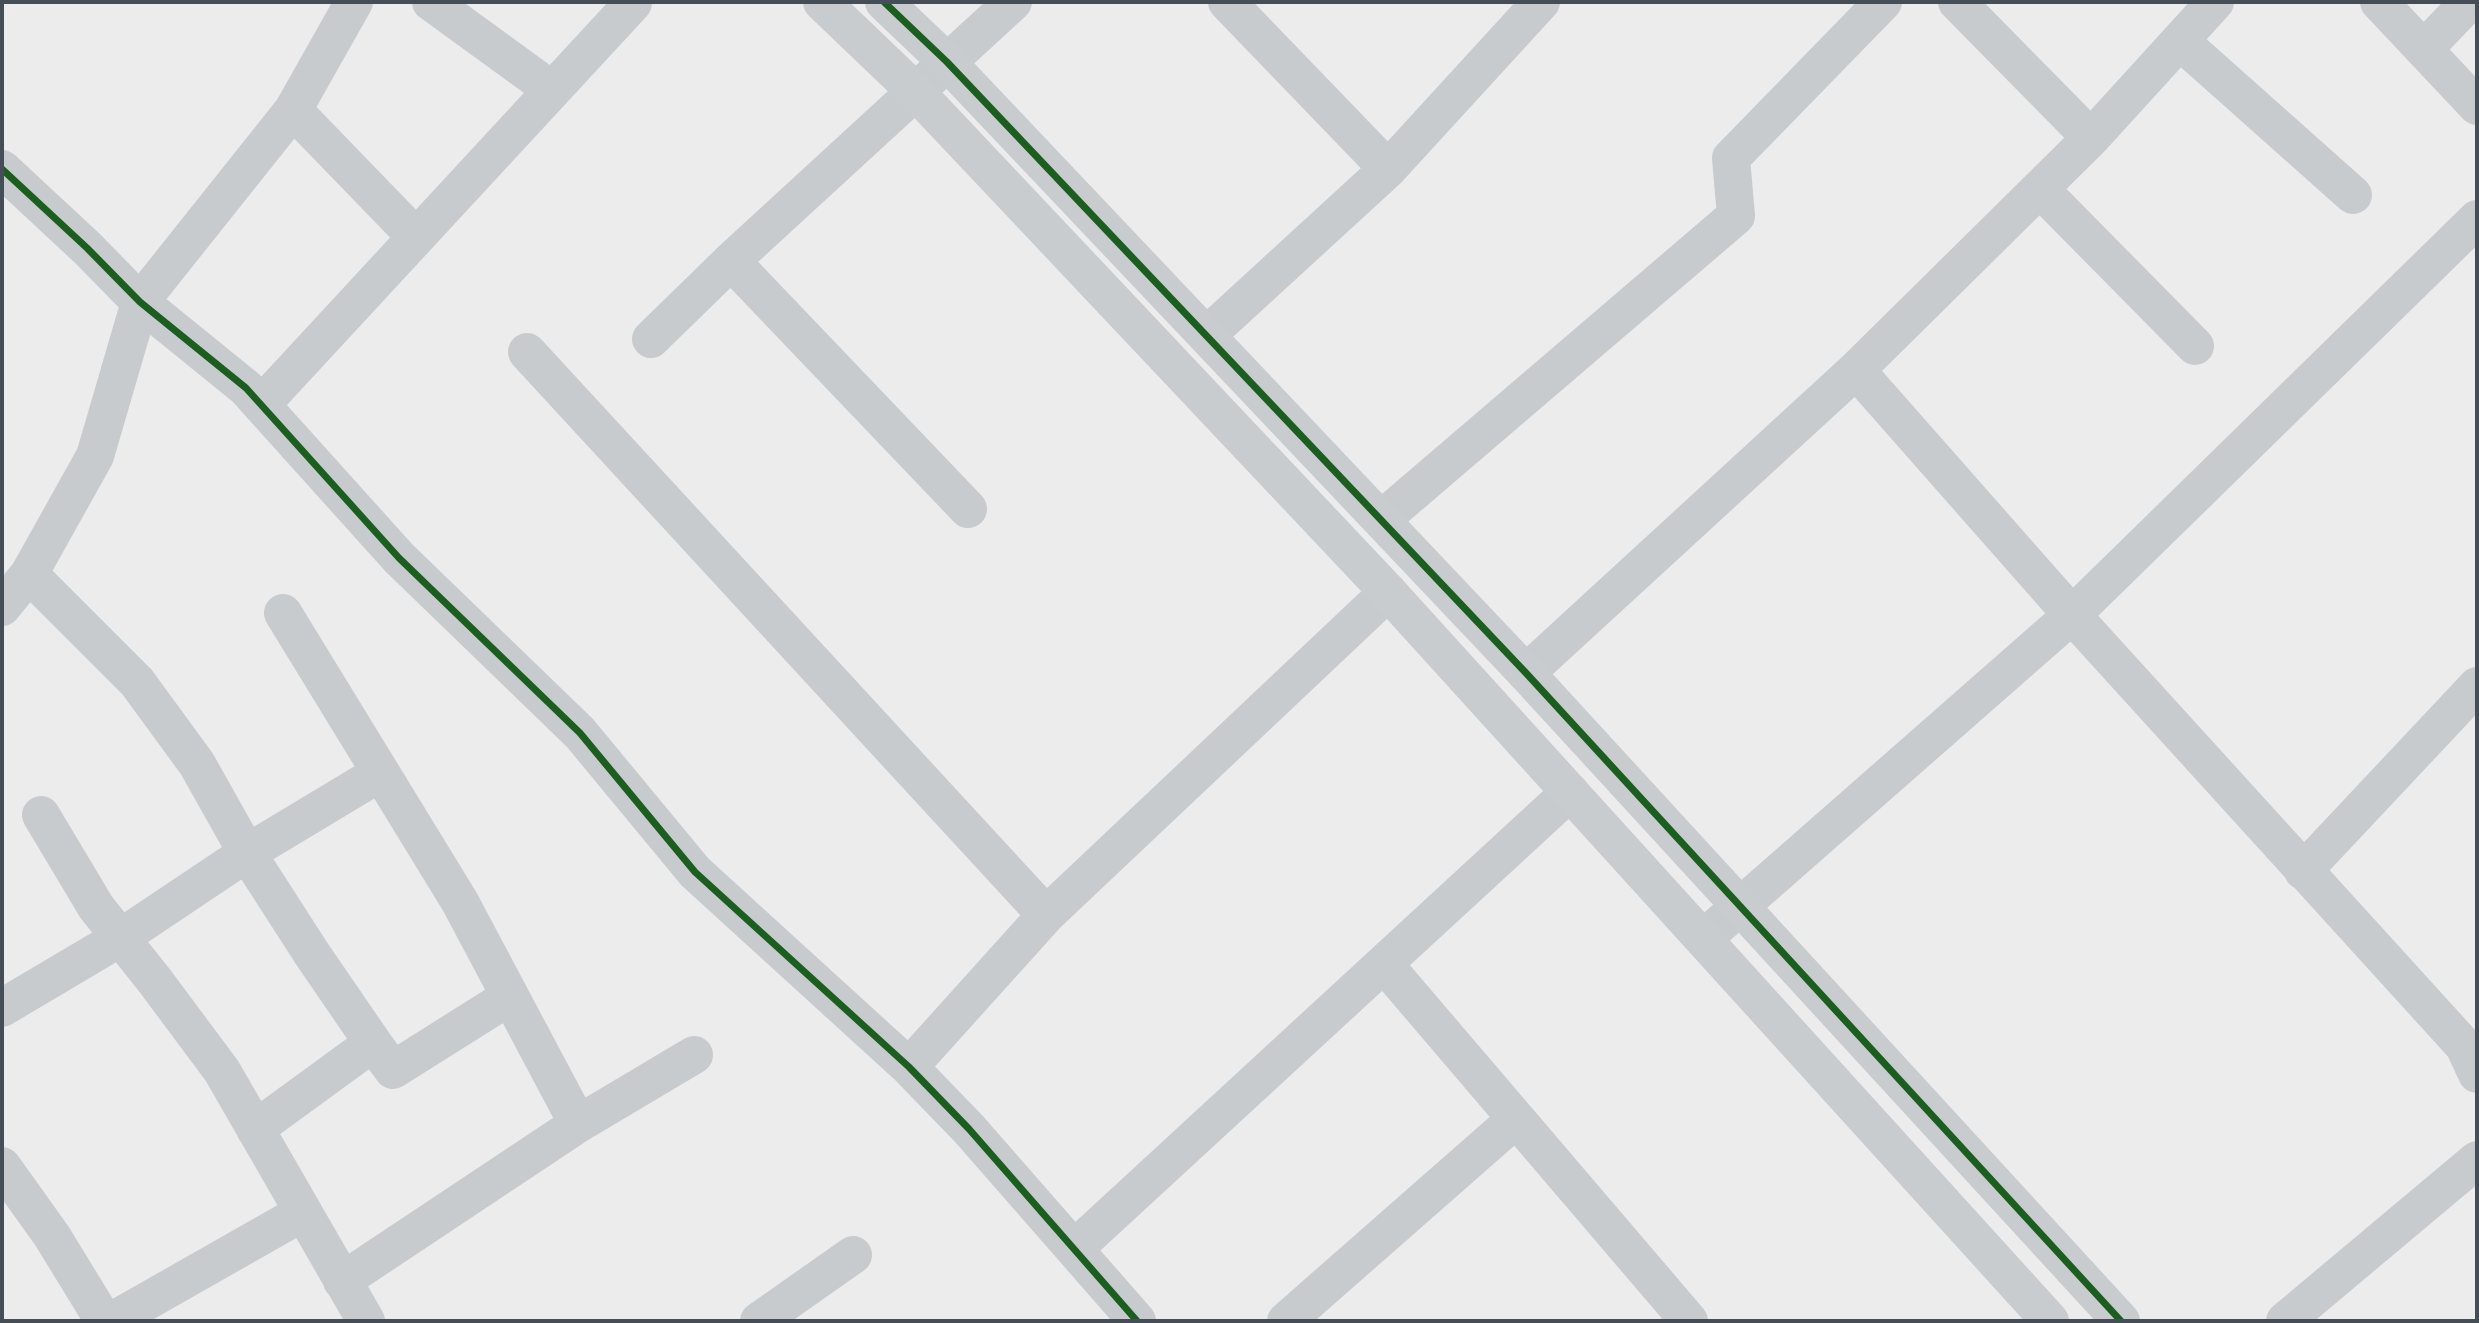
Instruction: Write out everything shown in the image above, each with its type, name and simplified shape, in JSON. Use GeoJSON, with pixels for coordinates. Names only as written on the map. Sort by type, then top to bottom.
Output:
{"type":"FeatureCollection","features":[{"type":"Feature","properties":{"kind":"street"},"geometry":{"type":"LineString","coordinates":[[2,607],[29,574],[95,456],[140,302],[293,110],[354,2]]}},
{"type":"Feature","properties":{"kind":"street"},"geometry":{"type":"LineString","coordinates":[[431,2],[552,90]]}},
{"type":"Feature","properties":{"kind":"street"},"geometry":{"type":"LineString","coordinates":[[822,2],[915,92],[1388,592],[2050,1321]]}},
{"type":"Feature","properties":{"kind":"street"},"geometry":{"type":"LineString","coordinates":[[884,2],[947,62],[1382,519],[1742,906],[2121,1321]]}},
{"type":"Feature","properties":{"kind":"street"},"geometry":{"type":"LineString","coordinates":[[651,338],[730,261],[1013,2]]}},
{"type":"Feature","properties":{"kind":"street"},"geometry":{"type":"LineString","coordinates":[[1227,2],[1388,169]]}},
{"type":"Feature","properties":{"kind":"street"},"geometry":{"type":"LineString","coordinates":[[1207,335],[1388,169],[1541,2]]}},
{"type":"Feature","properties":{"kind":"street"},"geometry":{"type":"LineString","coordinates":[[1382,519],[1735,216],[1731,158],[1883,2]]}},
{"type":"Feature","properties":{"kind":"street"},"geometry":{"type":"LineString","coordinates":[[1957,2],[2091,138]]}},
{"type":"Feature","properties":{"kind":"street"},"geometry":{"type":"LineString","coordinates":[[1526,673],[1856,370],[2091,138],[2215,2]]}},
{"type":"Feature","properties":{"kind":"street"},"geometry":{"type":"LineString","coordinates":[[2379,2],[2477,106]]}},
{"type":"Feature","properties":{"kind":"street"},"geometry":{"type":"LineString","coordinates":[[2424,49],[2469,2]]}},
{"type":"Feature","properties":{"kind":"street"},"geometry":{"type":"LineString","coordinates":[[261,405],[633,3]]}},
{"type":"Feature","properties":{"kind":"street"},"geometry":{"type":"LineString","coordinates":[[2180,41],[2353,195]]}},
{"type":"Feature","properties":{"kind":"street"},"geometry":{"type":"LineString","coordinates":[[293,110],[416,237]]}},
{"type":"Feature","properties":{"kind":"street"},"geometry":{"type":"LineString","coordinates":[[2,169],[87,248],[140,302],[246,388],[400,558],[580,733],[695,872],[909,1067],[969,1129],[1137,1321]]}},
{"type":"Feature","properties":{"kind":"street"},"geometry":{"type":"LineString","coordinates":[[2040,189],[2195,346]]}},
{"type":"Feature","properties":{"kind":"street"},"geometry":{"type":"LineString","coordinates":[[1704,938],[2072,615],[2477,219]]}},
{"type":"Feature","properties":{"kind":"street"},"geometry":{"type":"LineString","coordinates":[[730,261],[968,509]]}},
{"type":"Feature","properties":{"kind":"street"},"geometry":{"type":"LineString","coordinates":[[527,352],[1046,915]]}},
{"type":"Feature","properties":{"kind":"street"},"geometry":{"type":"LineString","coordinates":[[1856,370],[2303,871],[2473,1051]]}},
{"type":"Feature","properties":{"kind":"street"},"geometry":{"type":"LineString","coordinates":[[29,574],[137,682],[197,764],[247,853],[312,954],[393,1070],[509,997]]}},
{"type":"Feature","properties":{"kind":"street"},"geometry":{"type":"LineString","coordinates":[[909,1067],[1046,915],[1388,592]]}},
{"type":"Feature","properties":{"kind":"street"},"geometry":{"type":"LineString","coordinates":[[283,613],[460,902],[579,1124]]}},
{"type":"Feature","properties":{"kind":"street"},"geometry":{"type":"LineString","coordinates":[[2303,871],[2477,687]]}},
{"type":"Feature","properties":{"kind":"street"},"geometry":{"type":"LineString","coordinates":[[2,1008],[120,937],[247,853],[380,773]]}},
{"type":"Feature","properties":{"kind":"street"},"geometry":{"type":"LineString","coordinates":[[1074,1248],[1570,792]]}},
{"type":"Feature","properties":{"kind":"street"},"geometry":{"type":"LineString","coordinates":[[41,815],[96,907],[222,1071],[366,1321]]}},
{"type":"Feature","properties":{"kind":"street"},"geometry":{"type":"LineString","coordinates":[[1384,964],[1689,1321]]}},
{"type":"Feature","properties":{"kind":"street"},"geometry":{"type":"LineString","coordinates":[[255,1129],[373,1043]]}},
{"type":"Feature","properties":{"kind":"street"},"geometry":{"type":"LineString","coordinates":[[342,1281],[579,1124],[694,1055]]}},
{"type":"Feature","properties":{"kind":"street"},"geometry":{"type":"LineString","coordinates":[[1286,1321],[1516,1119]]}},
{"type":"Feature","properties":{"kind":"street"},"geometry":{"type":"LineString","coordinates":[[2285,1321],[2477,1160]]}},
{"type":"Feature","properties":{"kind":"street"},"geometry":{"type":"LineString","coordinates":[[2,1166],[52,1236],[104,1321]]}},
{"type":"Feature","properties":{"kind":"street"},"geometry":{"type":"LineString","coordinates":[[112,1321],[302,1213]]}},
{"type":"Feature","properties":{"kind":"street"},"geometry":{"type":"LineString","coordinates":[[759,1321],[853,1255]]}},
{"type":"Feature","properties":{"kind":"cycle path"},"geometry":{"type":"LineString","coordinates":[[884,2],[947,62],[1526,673],[2121,1321]]}},
{"type":"Feature","properties":{"kind":"cycle path"},"geometry":{"type":"LineString","coordinates":[[2,169],[87,248],[140,302],[246,388],[399,558],[580,733],[695,872],[909,1067],[969,1129],[1137,1321]]}}]}
